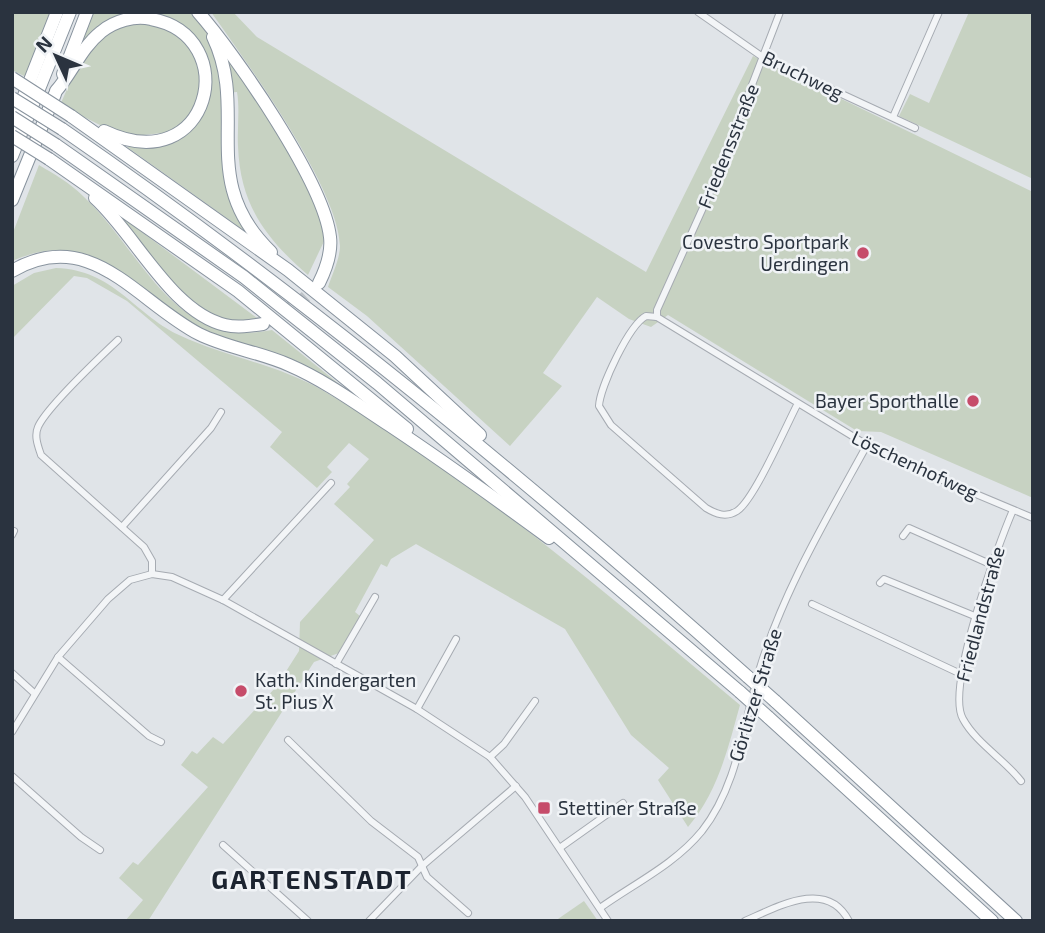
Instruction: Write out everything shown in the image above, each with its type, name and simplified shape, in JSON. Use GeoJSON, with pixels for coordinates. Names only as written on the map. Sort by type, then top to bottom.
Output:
{"type":"FeatureCollection","features":[{"type":"Feature","properties":{"kind":"highway"},"geometry":{"type":"LineString","coordinates":[[12,125],[51,29],[55,12]]}},
{"type":"Feature","properties":{"kind":"highway"},"geometry":{"type":"LineString","coordinates":[[12,156],[70,12]]}},
{"type":"Feature","properties":{"kind":"highway"},"geometry":{"type":"LineString","coordinates":[[12,200],[87,12]]}},
{"type":"Feature","properties":{"kind":"highway"},"geometry":{"type":"LineString","coordinates":[[56,92],[82,52],[101,32],[120,21],[142,17],[166,22],[182,32],[195,47],[204,64],[205,90],[198,111],[179,134],[165,141],[148,145],[127,142],[71,116]]}},
{"type":"Feature","properties":{"kind":"highway"},"geometry":{"type":"LineString","coordinates":[[202,17],[219,50],[227,81],[227,152],[234,198],[265,245],[288,270]]}},
{"type":"Feature","properties":{"kind":"highway"},"geometry":{"type":"LineString","coordinates":[[202,17],[233,57],[319,196],[331,240],[328,263],[319,283]]}},
{"type":"Feature","properties":{"kind":"highway"},"geometry":{"type":"LineString","coordinates":[[12,78],[71,116],[288,270],[395,356],[490,444],[516,474]]}},
{"type":"Feature","properties":{"kind":"highway"},"geometry":{"type":"LineString","coordinates":[[12,98],[62,129],[253,264],[516,474],[775,701],[1015,920]]}},
{"type":"Feature","properties":{"kind":"highway"},"geometry":{"type":"LineString","coordinates":[[12,117],[244,277],[377,383],[740,692],[992,921]]}},
{"type":"Feature","properties":{"kind":"highway"},"geometry":{"type":"LineString","coordinates":[[12,136],[238,291],[459,471],[550,539],[583,557]]}},
{"type":"Feature","properties":{"kind":"highway"},"geometry":{"type":"LineString","coordinates":[[49,159],[104,206],[181,299],[200,314],[224,324],[263,324]]}},
{"type":"Feature","properties":{"kind":"highway"},"geometry":{"type":"LineString","coordinates":[[12,271],[34,260],[54,256],[98,265],[119,276],[184,326],[206,337],[277,360],[308,375],[459,471]]}},
{"type":"Feature","properties":{"kind":"street","name":"Bruchweg"},"geometry":{"type":"LineString","coordinates":[[698,12],[764,58],[915,128]]}},
{"type":"Feature","properties":{"kind":"street","name":"Friedensstraße"},"geometry":{"type":"LineString","coordinates":[[657,317],[657,310],[715,181],[780,12]]}},
{"type":"Feature","properties":{"kind":"street"},"geometry":{"type":"LineString","coordinates":[[893,117],[939,12]]}},
{"type":"Feature","properties":{"kind":"street"},"geometry":{"type":"LineString","coordinates":[[657,317],[646,316],[635,325],[602,388],[599,406],[611,425],[706,508],[724,515],[741,507],[797,405]]}},
{"type":"Feature","properties":{"kind":"street","name":"Löschenhofweg"},"geometry":{"type":"LineString","coordinates":[[657,317],[797,405],[867,445],[1033,517]]}},
{"type":"Feature","properties":{"kind":"street"},"geometry":{"type":"LineString","coordinates":[[118,340],[52,410],[38,428],[36,441],[41,455],[144,547],[152,561],[152,574]]}},
{"type":"Feature","properties":{"kind":"street"},"geometry":{"type":"LineString","coordinates":[[122,527],[211,428],[221,412]]}},
{"type":"Feature","properties":{"kind":"street","name":"Görlitzer Straße"},"geometry":{"type":"LineString","coordinates":[[600,908],[643,882],[674,858],[702,830],[723,796],[746,733],[759,671],[788,595],[867,445]]}},
{"type":"Feature","properties":{"kind":"street"},"geometry":{"type":"LineString","coordinates":[[223,600],[331,483]]}},
{"type":"Feature","properties":{"kind":"street","name":"Friedlandstraße"},"geometry":{"type":"LineString","coordinates":[[1013,510],[990,564],[958,696],[962,719],[1021,781]]}},
{"type":"Feature","properties":{"kind":"street"},"geometry":{"type":"LineString","coordinates":[[903,536],[909,528],[990,564]]}},
{"type":"Feature","properties":{"kind":"street"},"geometry":{"type":"LineString","coordinates":[[12,732],[34,692],[58,657],[108,599],[130,580],[152,574],[172,578],[223,600],[417,709],[489,757],[516,786],[561,847],[608,921]]}},
{"type":"Feature","properties":{"kind":"street"},"geometry":{"type":"LineString","coordinates":[[880,583],[884,579],[903,585],[977,617]]}},
{"type":"Feature","properties":{"kind":"street"},"geometry":{"type":"LineString","coordinates":[[336,664],[375,597]]}},
{"type":"Feature","properties":{"kind":"street"},"geometry":{"type":"LineString","coordinates":[[812,604],[963,675]]}},
{"type":"Feature","properties":{"kind":"street"},"geometry":{"type":"LineString","coordinates":[[417,709],[456,639]]}},
{"type":"Feature","properties":{"kind":"street"},"geometry":{"type":"LineString","coordinates":[[58,657],[149,736],[160,742]]}},
{"type":"Feature","properties":{"kind":"street"},"geometry":{"type":"LineString","coordinates":[[12,673],[34,692]]}},
{"type":"Feature","properties":{"kind":"street"},"geometry":{"type":"LineString","coordinates":[[489,757],[504,744],[535,701]]}},
{"type":"Feature","properties":{"kind":"street"},"geometry":{"type":"LineString","coordinates":[[288,740],[371,821],[418,857],[427,877],[468,913]]}},
{"type":"Feature","properties":{"kind":"street"},"geometry":{"type":"LineString","coordinates":[[12,776],[80,837],[100,850]]}},
{"type":"Feature","properties":{"kind":"street"},"geometry":{"type":"LineString","coordinates":[[369,921],[422,866],[516,786]]}},
{"type":"Feature","properties":{"kind":"street"},"geometry":{"type":"LineString","coordinates":[[561,847],[623,803]]}},
{"type":"Feature","properties":{"kind":"street"},"geometry":{"type":"LineString","coordinates":[[223,845],[308,921]]}},
{"type":"Feature","properties":{"kind":"street"},"geometry":{"type":"LineString","coordinates":[[745,921],[800,899],[814,898],[828,900],[840,907],[849,921]]}},
{"type":"Feature","properties":{"kind":"green space"},"geometry":{"type":"Polygon","coordinates":[[[12,12],[50,12],[26,77],[12,70],[12,12]]]}},
{"type":"Feature","properties":{"kind":"green space"},"geometry":{"type":"Polygon","coordinates":[[[92,12],[191,12],[204,28],[213,31],[304,177],[327,235],[308,275],[267,233],[250,203],[240,167],[237,92],[226,93],[224,144],[249,234],[127,147],[157,145],[173,140],[209,80],[184,34],[175,23],[163,17],[138,18],[112,30],[78,53],[92,12]]]}},
{"type":"Feature","properties":{"kind":"green space"},"geometry":{"type":"Polygon","coordinates":[[[211,12],[233,12],[257,37],[646,272],[753,56],[1033,192],[1033,498],[881,432],[857,431],[668,315],[651,327],[629,319],[597,297],[543,373],[562,386],[510,446],[367,316],[328,287],[340,246],[335,221],[324,192],[288,126],[211,12]]]}},
{"type":"Feature","properties":{"kind":"green space"},"geometry":{"type":"Polygon","coordinates":[[[969,12],[1033,12],[1033,179],[899,116],[910,94],[929,103],[969,12]]]}},
{"type":"Feature","properties":{"kind":"green space"},"geometry":{"type":"Polygon","coordinates":[[[144,21],[182,37],[199,63],[201,93],[188,118],[172,132],[124,137],[60,105],[74,74],[100,39],[126,25],[144,21]]]}},
{"type":"Feature","properties":{"kind":"green space"},"geometry":{"type":"Polygon","coordinates":[[[39,165],[83,196],[163,292],[185,311],[209,325],[238,332],[272,330],[344,388],[259,357],[210,335],[185,320],[118,270],[95,258],[70,251],[43,252],[12,261],[12,235],[39,165]]]}},
{"type":"Feature","properties":{"kind":"green space"},"geometry":{"type":"Polygon","coordinates":[[[115,212],[261,321],[224,321],[198,309],[184,298],[159,270],[115,212]]]}},
{"type":"Feature","properties":{"kind":"green space"},"geometry":{"type":"Polygon","coordinates":[[[56,268],[93,276],[179,335],[305,381],[378,424],[486,499],[538,539],[740,705],[714,784],[688,827],[658,780],[669,768],[631,735],[565,629],[416,544],[391,559],[387,567],[381,564],[355,612],[360,616],[339,653],[314,662],[148,921],[125,921],[143,900],[119,878],[133,862],[138,865],[208,787],[181,765],[192,751],[197,754],[213,737],[223,744],[276,687],[299,651],[300,622],[374,540],[334,504],[350,487],[347,484],[369,459],[349,443],[327,467],[332,472],[317,488],[270,447],[282,432],[127,301],[87,278],[74,276],[12,339],[12,286],[34,273],[56,268]]]}},
{"type":"Feature","properties":{"kind":"green space"},"geometry":{"type":"Polygon","coordinates":[[[584,901],[598,921],[555,921],[584,901]]]}},
{"type":"Feature","properties":{"kind":"tunnel"},"geometry":{"type":"LineString","coordinates":[[266,323],[302,300],[319,284]]}},
{"type":"Feature","properties":{"kind":"place","name":"Covestro Sportpark Uerdingen"},"geometry":{"type":"Point","coordinates":[863,253]}},
{"type":"Feature","properties":{"kind":"place","name":"Bayer Sporthalle"},"geometry":{"type":"Point","coordinates":[973,401]}},
{"type":"Feature","properties":{"kind":"place","name":"Kath. Kindergarten St. Pius X"},"geometry":{"type":"Point","coordinates":[241,691]}},
{"type":"Feature","properties":{"kind":"place","name":"Stettiner Straße"},"geometry":{"type":"Point","coordinates":[544,808]}},
{"type":"Feature","properties":{"kind":"district","name":"GARTENSTADT"},"geometry":{"type":"Point","coordinates":[312,880]}}]}
